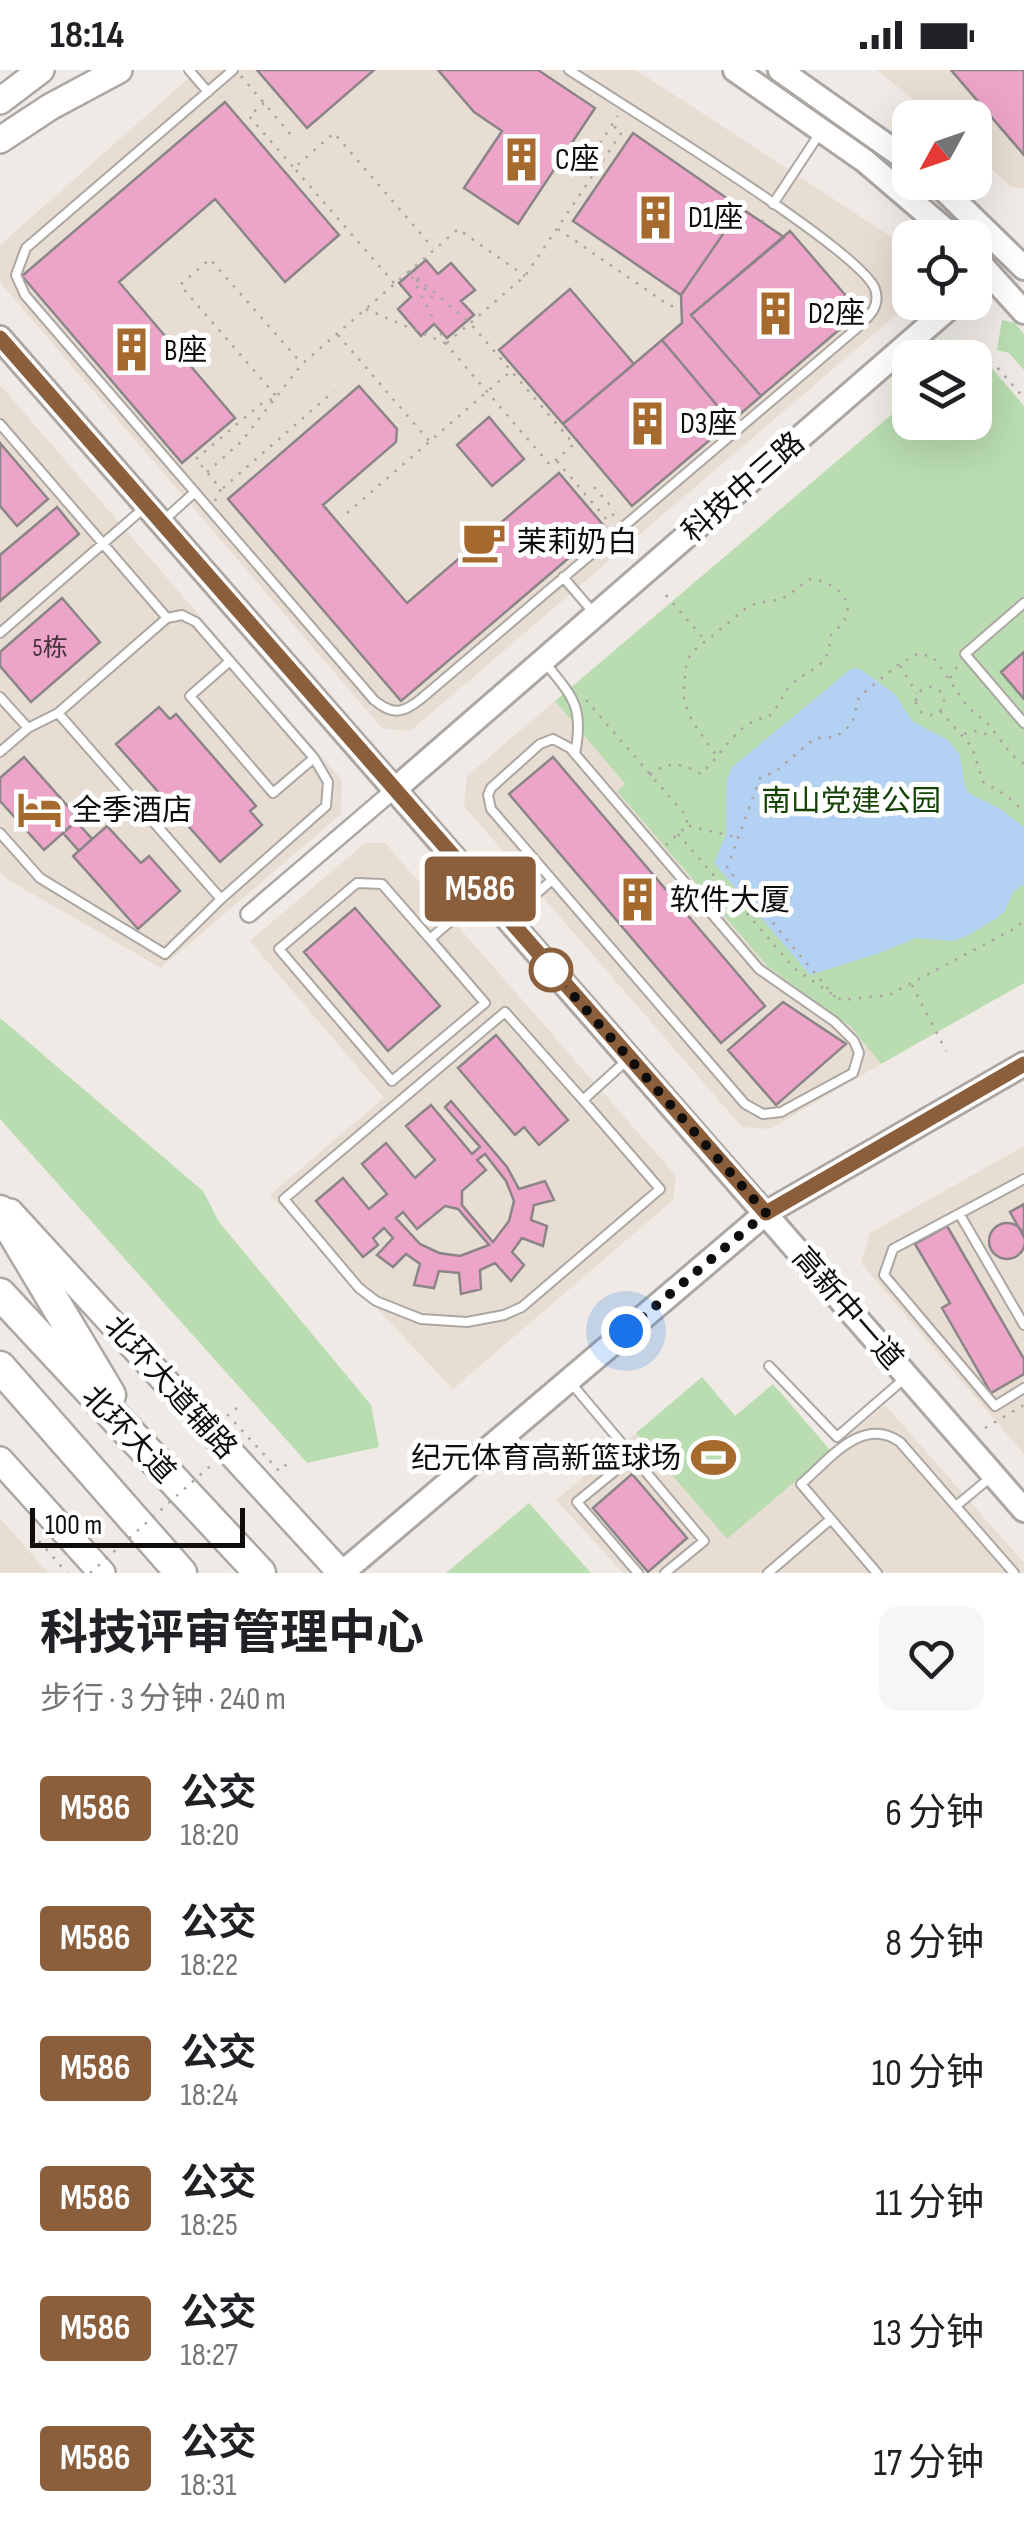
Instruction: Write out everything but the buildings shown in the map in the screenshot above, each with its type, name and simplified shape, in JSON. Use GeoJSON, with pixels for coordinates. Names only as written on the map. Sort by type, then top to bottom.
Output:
{"type":"FeatureCollection","features":[{"type":"Feature","properties":{"kind":"highway"},"geometry":{"type":"LineString","coordinates":[[0,1212],[153,1461]]}},
{"type":"Feature","properties":{"kind":"highway","name":"北环大道"},"geometry":{"type":"LineString","coordinates":[[0,1294],[259,1571]]}},
{"type":"Feature","properties":{"kind":"highway","name":"北环大道"},"geometry":{"type":"LineString","coordinates":[[0,1367],[182,1573]]}},
{"type":"Feature","properties":{"kind":"main road"},"geometry":{"type":"LineString","coordinates":[[0,102],[41,70]]}},
{"type":"Feature","properties":{"kind":"main road"},"geometry":{"type":"LineString","coordinates":[[0,140],[119,70]]}},
{"type":"Feature","properties":{"kind":"main road","name":"北环大道辅路"},"geometry":{"type":"LineString","coordinates":[[0,1200],[342,1573]]}},
{"type":"Feature","properties":{"kind":"main road"},"geometry":{"type":"LineString","coordinates":[[0,1460],[102,1573]]}},
{"type":"Feature","properties":{"kind":"street"},"geometry":{"type":"LineString","coordinates":[[734,70],[822,130],[936,220]]}},
{"type":"Feature","properties":{"kind":"street"},"geometry":{"type":"LineString","coordinates":[[780,70],[892,149]]}},
{"type":"Feature","properties":{"kind":"street"},"geometry":{"type":"LineString","coordinates":[[957,200],[1020,255],[992,267]]}},
{"type":"Feature","properties":{"kind":"street"},"geometry":{"type":"LineString","coordinates":[[992,283],[1024,312]]}},
{"type":"Feature","properties":{"kind":"street","name":"科技中三路"},"geometry":{"type":"LineString","coordinates":[[394,790],[935,320]]}},
{"type":"Feature","properties":{"kind":"street","name":"高新中一道"},"geometry":{"type":"LineString","coordinates":[[0,338],[1024,1510]]}},
{"type":"Feature","properties":{"kind":"street"},"geometry":{"type":"LineString","coordinates":[[249,914],[394,790]]}},
{"type":"Feature","properties":{"kind":"street"},"geometry":{"type":"LineString","coordinates":[[342,1573],[766,1213],[1024,1064]]}},
{"type":"Feature","properties":{"kind":"lane"},"geometry":{"type":"LineString","coordinates":[[189,70],[208,92]]}},
{"type":"Feature","properties":{"kind":"lane"},"geometry":{"type":"LineString","coordinates":[[235,70],[26,248],[16,275],[25,295],[374,700],[392,712],[402,712],[422,698],[874,311],[877,293],[865,274],[773,204],[570,70]]}},
{"type":"Feature","properties":{"kind":"lane"},"geometry":{"type":"LineString","coordinates":[[773,204],[822,130]]}},
{"type":"Feature","properties":{"kind":"lane"},"geometry":{"type":"LineString","coordinates":[[0,424],[166,618]]}},
{"type":"Feature","properties":{"kind":"lane"},"geometry":{"type":"LineString","coordinates":[[0,633],[102,544],[195,492]]}},
{"type":"Feature","properties":{"kind":"lane"},"geometry":{"type":"LineString","coordinates":[[563,577],[596,615]]}},
{"type":"Feature","properties":{"kind":"lane"},"geometry":{"type":"LineString","coordinates":[[1024,603],[965,654],[1024,722]]}},
{"type":"Feature","properties":{"kind":"lane"},"geometry":{"type":"LineString","coordinates":[[0,752],[28,728],[58,713],[166,618],[182,615],[190,618],[230,661],[314,758],[328,782],[326,806],[166,954],[40,878],[0,833]]}},
{"type":"Feature","properties":{"kind":"lane"},"geometry":{"type":"LineString","coordinates":[[230,661],[190,696],[274,793],[314,758]]}},
{"type":"Feature","properties":{"kind":"lane"},"geometry":{"type":"LineString","coordinates":[[543,661],[576,703],[579,724],[575,754]]}},
{"type":"Feature","properties":{"kind":"lane"},"geometry":{"type":"LineString","coordinates":[[0,696],[28,728]]}},
{"type":"Feature","properties":{"kind":"lane"},"geometry":{"type":"LineString","coordinates":[[58,713],[221,900]]}},
{"type":"Feature","properties":{"kind":"lane"},"geometry":{"type":"LineString","coordinates":[[546,741],[562,742],[575,754],[759,969],[836,1022],[854,1041],[858,1060],[848,1077],[781,1112],[752,1111],[495,815],[488,795],[497,782],[546,741]]}},
{"type":"Feature","properties":{"kind":"lane"},"geometry":{"type":"LineString","coordinates":[[507,919],[552,880]]}},
{"type":"Feature","properties":{"kind":"lane"},"geometry":{"type":"LineString","coordinates":[[357,883],[382,884],[430,939],[485,1003],[392,1081],[278,949],[357,883]]}},
{"type":"Feature","properties":{"kind":"lane"},"geometry":{"type":"LineString","coordinates":[[430,939],[484,893]]}},
{"type":"Feature","properties":{"kind":"lane"},"geometry":{"type":"LineString","coordinates":[[505,1012],[583,1100],[660,1188],[538,1296],[504,1316],[467,1322],[421,1319],[376,1300],[360,1288],[284,1200],[505,1012]]}},
{"type":"Feature","properties":{"kind":"lane"},"geometry":{"type":"LineString","coordinates":[[583,1100],[629,1060]]}},
{"type":"Feature","properties":{"kind":"lane"},"geometry":{"type":"LineString","coordinates":[[1024,1179],[893,1249],[884,1275],[994,1406],[1024,1388]]}},
{"type":"Feature","properties":{"kind":"lane"},"geometry":{"type":"LineString","coordinates":[[960,1215],[1024,1324]]}},
{"type":"Feature","properties":{"kind":"lane"},"geometry":{"type":"LineString","coordinates":[[769,1366],[837,1437],[908,1376]]}},
{"type":"Feature","properties":{"kind":"lane"},"geometry":{"type":"LineString","coordinates":[[568,1380],[704,1541],[664,1573]]}},
{"type":"Feature","properties":{"kind":"lane"},"geometry":{"type":"LineString","coordinates":[[877,1573],[801,1484],[854,1438],[872,1432],[900,1442],[1014,1573]]}},
{"type":"Feature","properties":{"kind":"lane"},"geometry":{"type":"LineString","coordinates":[[632,1456],[577,1502],[638,1573]]}},
{"type":"Feature","properties":{"kind":"lane"},"geometry":{"type":"LineString","coordinates":[[956,1506],[993,1474]]}},
{"type":"Feature","properties":{"kind":"lane"},"geometry":{"type":"LineString","coordinates":[[768,1573],[831,1519]]}},
{"type":"Feature","properties":{"kind":"path"},"geometry":{"type":"LineString","coordinates":[[235,70],[292,136]]}},
{"type":"Feature","properties":{"kind":"path"},"geometry":{"type":"LineString","coordinates":[[264,103],[249,116],[394,284]]}},
{"type":"Feature","properties":{"kind":"path"},"geometry":{"type":"LineString","coordinates":[[594,152],[625,107]]}},
{"type":"Feature","properties":{"kind":"path"},"geometry":{"type":"LineString","coordinates":[[446,344],[525,276],[622,132],[612,125]]}},
{"type":"Feature","properties":{"kind":"path"},"geometry":{"type":"LineString","coordinates":[[294,168],[334,133],[434,249]]}},
{"type":"Feature","properties":{"kind":"path"},"geometry":{"type":"LineString","coordinates":[[557,228],[670,306],[682,306]]}},
{"type":"Feature","properties":{"kind":"path"},"geometry":{"type":"LineString","coordinates":[[207,472],[241,442],[302,364],[458,229],[525,276]]}},
{"type":"Feature","properties":{"kind":"path"},"geometry":{"type":"LineString","coordinates":[[277,397],[180,285],[210,258],[302,364]]}},
{"type":"Feature","properties":{"kind":"path"},"geometry":{"type":"LineString","coordinates":[[409,271],[436,303]]}},
{"type":"Feature","properties":{"kind":"path"},"geometry":{"type":"LineString","coordinates":[[409,271],[470,323],[574,444],[550,465],[446,344],[409,271]]}},
{"type":"Feature","properties":{"kind":"path"},"geometry":{"type":"LineString","coordinates":[[366,308],[446,344]]}},
{"type":"Feature","properties":{"kind":"path"},"geometry":{"type":"LineString","coordinates":[[337,334],[430,442]]}},
{"type":"Feature","properties":{"kind":"path"},"geometry":{"type":"LineString","coordinates":[[992,363],[1024,398]]}},
{"type":"Feature","properties":{"kind":"path"},"geometry":{"type":"LineString","coordinates":[[347,514],[511,371]]}},
{"type":"Feature","properties":{"kind":"path"},"geometry":{"type":"LineString","coordinates":[[222,489],[334,392]]}},
{"type":"Feature","properties":{"kind":"path"},"geometry":{"type":"LineString","coordinates":[[196,460],[261,404],[277,397]]}},
{"type":"Feature","properties":{"kind":"path"},"geometry":{"type":"LineString","coordinates":[[556,460],[608,520],[616,512],[594,487]]}},
{"type":"Feature","properties":{"kind":"path"},"geometry":{"type":"LineString","coordinates":[[650,774],[675,764],[700,774],[718,758],[734,736],[754,718],[766,718],[790,686],[828,656],[830,636],[844,622],[847,604],[831,583],[810,578],[782,599],[748,606],[688,660],[684,701],[692,721],[718,758]]}},
{"type":"Feature","properties":{"kind":"path"},"geometry":{"type":"LineString","coordinates":[[666,595],[706,640]]}},
{"type":"Feature","properties":{"kind":"path"},"geometry":{"type":"LineString","coordinates":[[835,997],[728,870],[760,778],[776,772],[815,738],[836,737],[852,724],[859,697],[899,664],[924,653],[950,678],[968,707],[1024,764]]}},
{"type":"Feature","properties":{"kind":"path"},"geometry":{"type":"LineString","coordinates":[[950,678],[965,654]]}},
{"type":"Feature","properties":{"kind":"path"},"geometry":{"type":"LineString","coordinates":[[899,664],[918,694]]}},
{"type":"Feature","properties":{"kind":"path"},"geometry":{"type":"LineString","coordinates":[[924,688],[936,689],[943,698],[940,711],[933,715],[922,712],[916,706],[918,694],[924,688]]}},
{"type":"Feature","properties":{"kind":"path"},"geometry":{"type":"LineString","coordinates":[[579,693],[687,817],[687,826],[658,851]]}},
{"type":"Feature","properties":{"kind":"path"},"geometry":{"type":"LineString","coordinates":[[940,711],[972,747],[983,782],[1024,811]]}},
{"type":"Feature","properties":{"kind":"path"},"geometry":{"type":"LineString","coordinates":[[962,734],[974,732],[997,737]]}},
{"type":"Feature","properties":{"kind":"path"},"geometry":{"type":"LineString","coordinates":[[687,826],[737,837]]}},
{"type":"Feature","properties":{"kind":"path"},"geometry":{"type":"LineString","coordinates":[[678,834],[794,969],[840,1000],[889,995],[1021,924],[1024,915]]}},
{"type":"Feature","properties":{"kind":"path"},"geometry":{"type":"LineString","coordinates":[[911,984],[946,1052]]}},
{"type":"Feature","properties":{"kind":"path"},"geometry":{"type":"LineString","coordinates":[[984,1428],[1024,1406]]}},
{"type":"Feature","properties":{"kind":"path"},"geometry":{"type":"LineString","coordinates":[[236,1408],[228,1414],[279,1471],[287,1464]]}},
{"type":"Feature","properties":{"kind":"path"},"geometry":{"type":"LineString","coordinates":[[90,1573],[246,1434]]}},
{"type":"Feature","properties":{"kind":"path"},"geometry":{"type":"LineString","coordinates":[[40,1541],[68,1573]]}},
{"type":"Feature","properties":{"kind":"shaded area"},"geometry":{"type":"Polygon","coordinates":[[[198,70],[636,70],[892,237],[892,318],[410,731],[382,728],[0,282],[0,245],[198,70]]]}},
{"type":"Feature","properties":{"kind":"shaded area"},"geometry":{"type":"Polygon","coordinates":[[[877,70],[1024,70],[1024,188],[1011,187],[992,170],[992,100],[914,100],[877,70]]]}},
{"type":"Feature","properties":{"kind":"shaded area"},"geometry":{"type":"Polygon","coordinates":[[[0,385],[342,780],[341,814],[161,968],[7,879],[0,871],[0,385]]]}},
{"type":"Feature","properties":{"kind":"shaded area"},"geometry":{"type":"Polygon","coordinates":[[[555,701],[625,784],[618,791],[768,967],[850,1026],[881,1064],[770,1129],[742,1127],[464,806],[467,776],[555,701]]]}},
{"type":"Feature","properties":{"kind":"shaded area"},"geometry":{"type":"Polygon","coordinates":[[[365,843],[385,843],[676,1176],[673,1200],[453,1389],[270,1195],[384,1098],[250,941],[365,843]]]}},
{"type":"Feature","properties":{"kind":"shaded area"},"geometry":{"type":"Polygon","coordinates":[[[1024,1146],[1024,1454],[861,1263],[870,1233],[1024,1146]]]}},
{"type":"Feature","properties":{"kind":"shaded area"},"geometry":{"type":"Polygon","coordinates":[[[885,1405],[1024,1563],[1024,1573],[623,1573],[556,1500],[636,1433],[727,1539],[885,1405]]]}},
{"type":"Feature","properties":{"kind":"shaded area"},"geometry":{"type":"Polygon","coordinates":[[[0,1518],[48,1573],[0,1573],[0,1518]]]}},
{"type":"Feature","properties":{"kind":"green space"},"geometry":{"type":"Polygon","coordinates":[[[1002,320],[1015,323],[1024,334],[1024,370],[1009,353],[997,350],[1002,320]]]}},
{"type":"Feature","properties":{"kind":"green space","name":"南山党建公园"},"geometry":{"type":"Polygon","coordinates":[[[992,368],[1024,406],[1024,983],[881,1064],[850,1026],[768,967],[617,791],[625,784],[555,701],[892,414],[892,440],[992,440],[992,368]]]}},
{"type":"Feature","properties":{"kind":"green space"},"geometry":{"type":"Polygon","coordinates":[[[0,1018],[203,1191],[219,1222],[371,1405],[379,1447],[307,1463],[0,1119],[0,1018]]]}},
{"type":"Feature","properties":{"kind":"green space","name":"纪元体育高新篮球场"},"geometry":{"type":"Polygon","coordinates":[[[702,1377],[735,1416],[773,1384],[831,1451],[727,1539],[636,1433],[702,1377]]]}},
{"type":"Feature","properties":{"kind":"green space"},"geometry":{"type":"Polygon","coordinates":[[[529,1503],[591,1573],[446,1573],[529,1503]]]}},
{"type":"Feature","properties":{"kind":"water"},"geometry":{"type":"Polygon","coordinates":[[[852,668],[860,669],[895,694],[912,721],[948,740],[960,755],[970,794],[999,808],[1024,827],[1024,884],[1013,892],[1005,911],[967,936],[953,941],[916,938],[810,975],[714,863],[726,835],[726,786],[731,768],[852,668]]]}},
{"type":"Feature","properties":{"kind":"bus line","name":"M586"},"geometry":{"type":"LineString","coordinates":[[0,338],[766,1213],[1024,1064]]}},
{"type":"Feature","properties":{"kind":"place","name":"C座"},"geometry":{"type":"Point","coordinates":[522,159]}},
{"type":"Feature","properties":{"kind":"place","name":"D1座"},"geometry":{"type":"Point","coordinates":[655,217]}},
{"type":"Feature","properties":{"kind":"place","name":"D2座"},"geometry":{"type":"Point","coordinates":[775,313]}},
{"type":"Feature","properties":{"kind":"place","name":"B座"},"geometry":{"type":"Point","coordinates":[131,350]}},
{"type":"Feature","properties":{"kind":"place","name":"D3座"},"geometry":{"type":"Point","coordinates":[647,423]}},
{"type":"Feature","properties":{"kind":"place","name":"茉莉奶白"},"geometry":{"type":"Point","coordinates":[484,542]}},
{"type":"Feature","properties":{"kind":"place","name":"全季酒店"},"geometry":{"type":"Point","coordinates":[39,810]}},
{"type":"Feature","properties":{"kind":"place","name":"软件大厦"},"geometry":{"type":"Point","coordinates":[637,900]}},
{"type":"Feature","properties":{"kind":"place","name":"纪元体育高新篮球场"},"geometry":{"type":"Point","coordinates":[714,1458]}},
{"type":"Feature","properties":{"kind":"route"},"geometry":{"type":"LineString","coordinates":[[551,970],[766,1213],[626,1331]]}}]}
